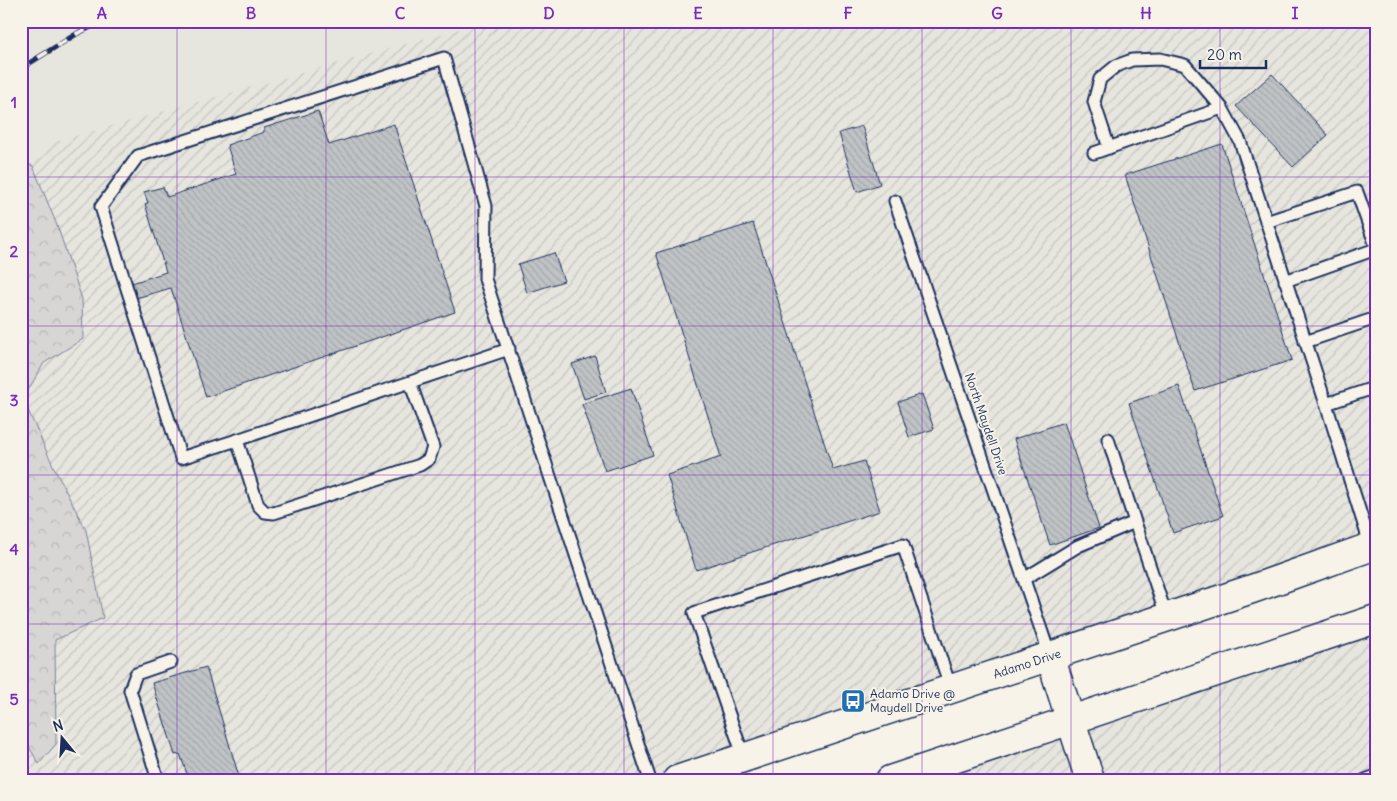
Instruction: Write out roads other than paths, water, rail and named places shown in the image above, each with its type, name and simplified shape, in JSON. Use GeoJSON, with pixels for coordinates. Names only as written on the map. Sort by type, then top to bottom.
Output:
{"type":"FeatureCollection","features":[{"type":"Feature","properties":{"kind":"main road","name":"Adamo Drive"},"geometry":{"type":"LineString","coordinates":[[677,780],[1167,618],[1373,546]]}},
{"type":"Feature","properties":{"kind":"main road"},"geometry":{"type":"LineString","coordinates":[[890,780],[1376,619]]}},
{"type":"Feature","properties":{"kind":"main road"},"geometry":{"type":"LineString","coordinates":[[1050,656],[1090,780]]}},
{"type":"Feature","properties":{"kind":"lane"},"geometry":{"type":"LineString","coordinates":[[509,349],[180,458],[101,207],[138,156],[444,58],[486,206],[485,279],[509,349],[650,780]]}},
{"type":"Feature","properties":{"kind":"lane"},"geometry":{"type":"LineString","coordinates":[[1109,148],[1094,102],[1100,80],[1116,66],[1132,60],[1160,59],[1185,65],[1222,108],[1240,141],[1373,546]]}},
{"type":"Feature","properties":{"kind":"lane"},"geometry":{"type":"LineString","coordinates":[[1094,153],[1222,108]]}},
{"type":"Feature","properties":{"kind":"lane"},"geometry":{"type":"LineString","coordinates":[[1266,222],[1357,192],[1376,248],[1285,281]]}},
{"type":"Feature","properties":{"kind":"lane","name":"North Maydell Drive"},"geometry":{"type":"LineString","coordinates":[[895,201],[1050,656]]}},
{"type":"Feature","properties":{"kind":"lane"},"geometry":{"type":"LineString","coordinates":[[1305,342],[1376,318]]}},
{"type":"Feature","properties":{"kind":"lane"},"geometry":{"type":"LineString","coordinates":[[237,440],[258,504],[264,512],[274,514],[420,465],[429,459],[433,447],[410,382]]}},
{"type":"Feature","properties":{"kind":"lane"},"geometry":{"type":"LineString","coordinates":[[1326,404],[1376,386]]}},
{"type":"Feature","properties":{"kind":"lane"},"geometry":{"type":"LineString","coordinates":[[1108,439],[1167,618]]}},
{"type":"Feature","properties":{"kind":"lane"},"geometry":{"type":"LineString","coordinates":[[1024,579],[1078,546],[1135,522]]}},
{"type":"Feature","properties":{"kind":"lane"},"geometry":{"type":"LineString","coordinates":[[744,758],[694,613],[903,545],[951,689]]}},
{"type":"Feature","properties":{"kind":"lane"},"geometry":{"type":"LineString","coordinates":[[158,780],[130,690],[136,674],[171,662]]}},
{"type":"Feature","properties":{"kind":"lane"},"geometry":{"type":"LineString","coordinates":[[1365,780],[1376,776]]}},
{"type":"Feature","properties":{"kind":"railway"},"geometry":{"type":"LineString","coordinates":[[21,71],[28,64],[78,33],[103,21]]}},
{"type":"Feature","properties":{"kind":"place","name":"Adamo Drive @ Maydell Drive"},"geometry":{"type":"Point","coordinates":[853,701]}}]}
